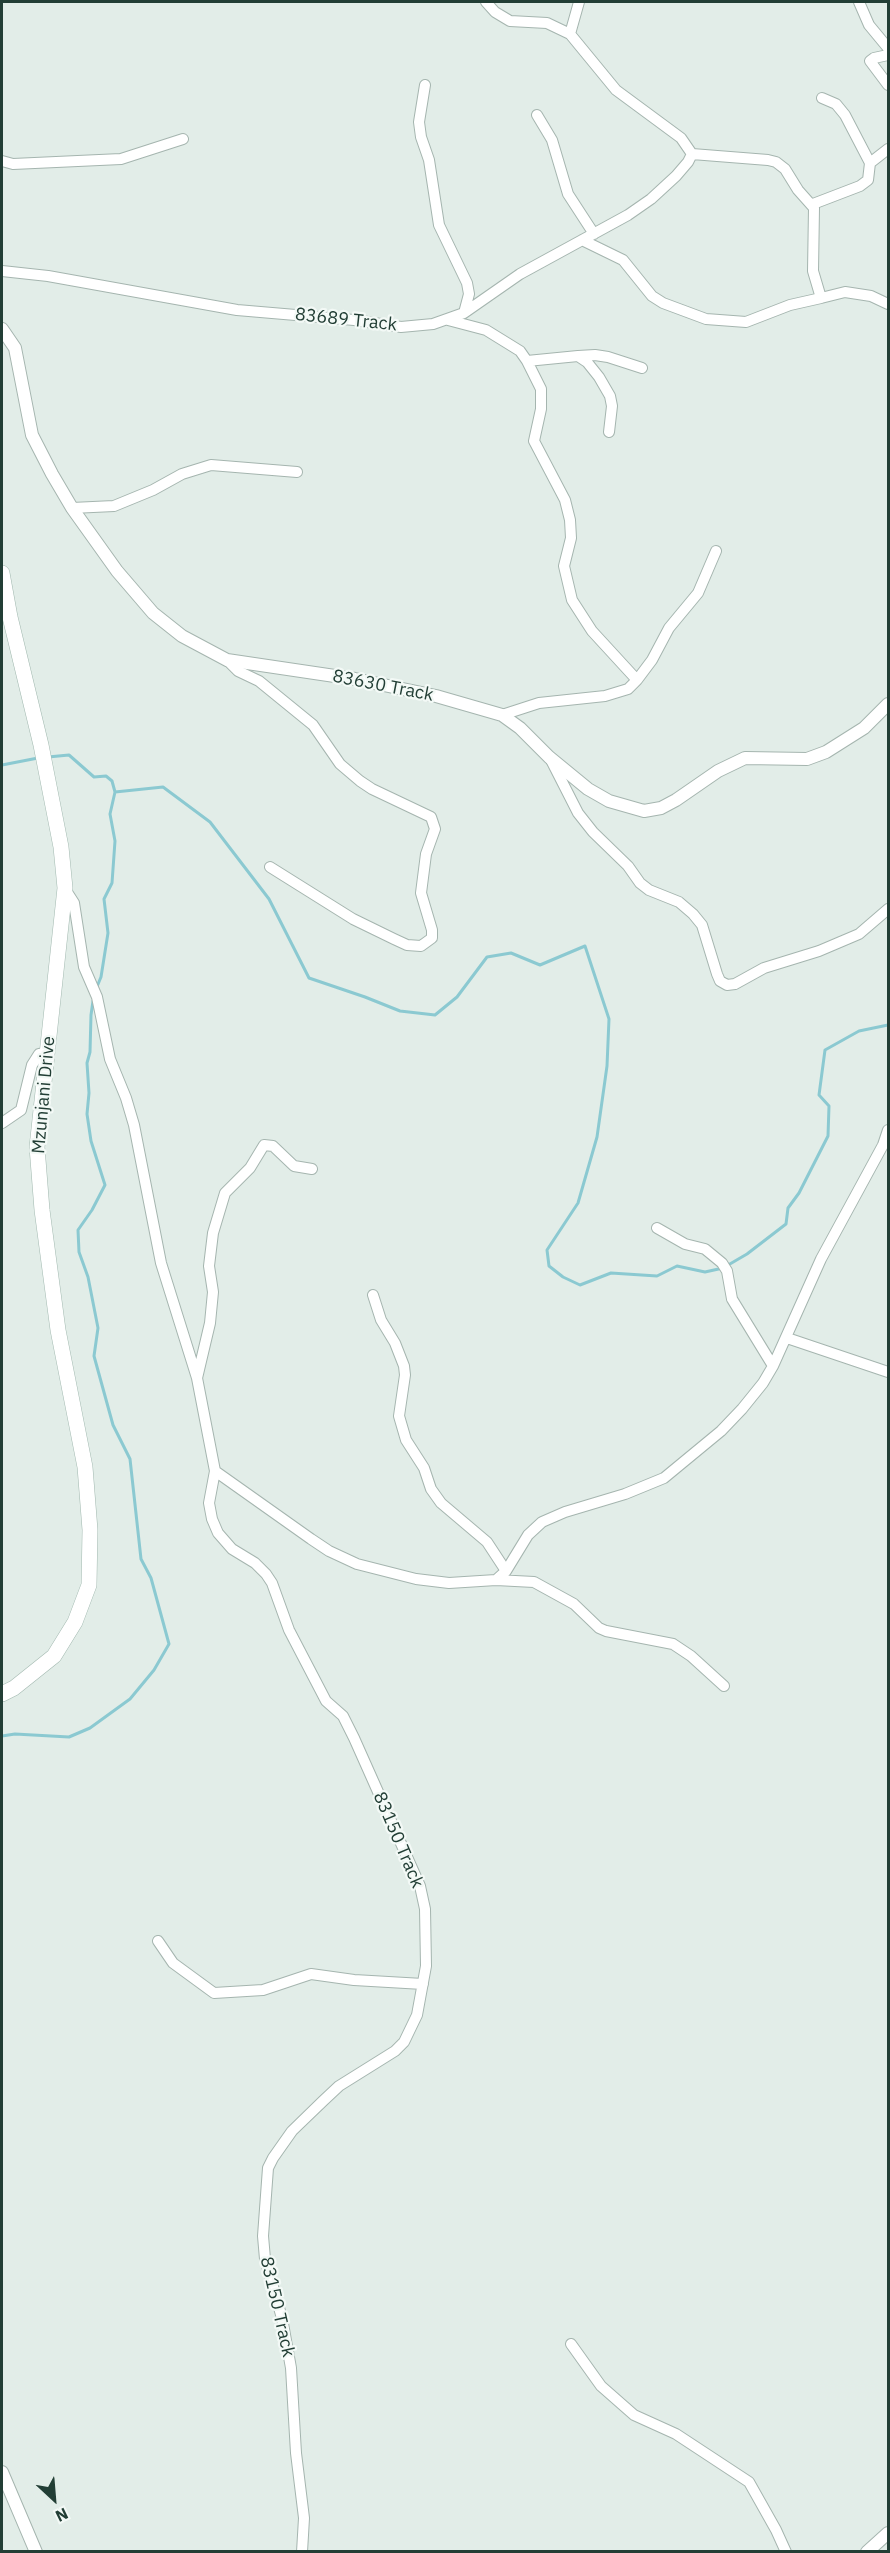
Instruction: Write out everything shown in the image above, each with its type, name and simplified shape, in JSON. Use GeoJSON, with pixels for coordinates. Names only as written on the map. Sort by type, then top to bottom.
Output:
{"type":"FeatureCollection","features":[{"type":"Feature","properties":{"kind":"main road","name":"Mzunjani Drive"},"geometry":{"type":"LineString","coordinates":[[2,573],[10,617],[41,745],[61,847],[65,888],[37,1147],[42,1210],[58,1330],[85,1467],[90,1530],[88,1585],[75,1622],[54,1656],[14,1688],[2,1694]]}},
{"type":"Feature","properties":{"kind":"street"},"geometry":{"type":"LineString","coordinates":[[486,2],[495,12],[510,21],[547,23],[570,34],[616,90],[681,138],[692,154],[723,155],[776,162],[785,169],[798,190],[813,204],[815,213],[813,271],[821,298]]}},
{"type":"Feature","properties":{"kind":"street"},"geometry":{"type":"LineString","coordinates":[[860,2],[869,25],[888,48]]}},
{"type":"Feature","properties":{"kind":"street"},"geometry":{"type":"LineString","coordinates":[[570,34],[578,3]]}},
{"type":"Feature","properties":{"kind":"street"},"geometry":{"type":"LineString","coordinates":[[888,55],[870,61],[888,85]]}},
{"type":"Feature","properties":{"kind":"street"},"geometry":{"type":"LineString","coordinates":[[424,85],[419,122],[421,137],[429,160],[439,225],[467,283],[468,304],[464,313]]}},
{"type":"Feature","properties":{"kind":"street"},"geometry":{"type":"LineString","coordinates":[[813,204],[860,186],[868,180],[870,163],[845,115],[836,104],[822,98]]}},
{"type":"Feature","properties":{"kind":"street"},"geometry":{"type":"LineString","coordinates":[[537,115],[552,140],[568,194],[594,234]]}},
{"type":"Feature","properties":{"kind":"street"},"geometry":{"type":"LineString","coordinates":[[2,161],[13,164],[121,159],[183,140]]}},
{"type":"Feature","properties":{"kind":"street"},"geometry":{"type":"LineString","coordinates":[[870,163],[888,149]]}},
{"type":"Feature","properties":{"kind":"street","name":"83689 Track"},"geometry":{"type":"LineString","coordinates":[[2,270],[48,276],[237,310],[354,320],[401,327],[448,320],[464,313],[520,274],[594,234],[651,199],[676,176],[692,154]]}},
{"type":"Feature","properties":{"kind":"street"},"geometry":{"type":"LineString","coordinates":[[582,240],[623,260],[652,296],[663,303],[706,319],[746,322],[790,305],[845,292],[871,296],[888,304]]}},
{"type":"Feature","properties":{"kind":"street"},"geometry":{"type":"LineString","coordinates":[[448,320],[486,330],[520,351],[527,360],[541,389],[541,409],[534,441],[565,500],[570,520],[571,538],[564,566],[572,600],[592,631],[637,680]]}},
{"type":"Feature","properties":{"kind":"street","name":"83630 Track"},"geometry":{"type":"LineString","coordinates":[[2,329],[15,348],[33,435],[72,508],[117,571],[153,613],[182,636],[227,660],[355,679],[436,696],[502,715],[588,789],[609,801],[634,809],[652,809],[676,800],[718,771],[745,758],[807,759],[826,752],[864,728],[888,704]]}},
{"type":"Feature","properties":{"kind":"street"},"geometry":{"type":"LineString","coordinates":[[527,360],[595,355],[642,368]]}},
{"type":"Feature","properties":{"kind":"street"},"geometry":{"type":"LineString","coordinates":[[578,356],[586,362],[607,389],[612,406],[609,432]]}},
{"type":"Feature","properties":{"kind":"street"},"geometry":{"type":"LineString","coordinates":[[72,508],[114,506],[153,490],[182,474],[211,465],[297,472]]}},
{"type":"Feature","properties":{"kind":"street"},"geometry":{"type":"LineString","coordinates":[[502,715],[562,699],[605,696],[628,688],[646,669],[669,628],[698,593],[716,551]]}},
{"type":"Feature","properties":{"kind":"street"},"geometry":{"type":"LineString","coordinates":[[227,660],[238,671],[268,688],[313,726],[340,764],[360,781],[431,817],[435,829],[426,854],[421,893],[432,938],[421,946],[407,945],[353,919],[270,867]]}},
{"type":"Feature","properties":{"kind":"street"},"geometry":{"type":"LineString","coordinates":[[549,757],[578,813],[593,832],[628,866],[640,884],[679,902],[698,919],[708,942],[711,961],[720,981],[727,985],[735,984],[764,968],[819,951],[859,934],[888,909]]}},
{"type":"Feature","properties":{"kind":"street"},"geometry":{"type":"LineString","coordinates":[[65,888],[74,903],[82,957],[95,992],[110,1059],[134,1125],[160,1263],[197,1378],[215,1471],[320,1545],[357,1564],[416,1579],[449,1583],[496,1580],[534,1582],[574,1604],[599,1628],[673,1644],[724,1686]]}},
{"type":"Feature","properties":{"kind":"street"},"geometry":{"type":"LineString","coordinates":[[2,1123],[21,1110],[32,1065],[39,1054],[47,1053]]}},
{"type":"Feature","properties":{"kind":"street"},"geometry":{"type":"LineString","coordinates":[[496,1580],[506,1571],[528,1535],[542,1522],[565,1512],[649,1485],[678,1468],[722,1431],[742,1409],[763,1383],[773,1366],[826,1249],[883,1145],[888,1131]]}},
{"type":"Feature","properties":{"kind":"street"},"geometry":{"type":"LineString","coordinates":[[197,1378],[210,1323],[213,1292],[209,1266],[213,1233],[225,1193],[250,1168],[264,1145],[273,1146],[294,1166],[312,1169]]}},
{"type":"Feature","properties":{"kind":"street"},"geometry":{"type":"LineString","coordinates":[[657,1228],[685,1244],[705,1249],[725,1267],[732,1299],[773,1366]]}},
{"type":"Feature","properties":{"kind":"street"},"geometry":{"type":"LineString","coordinates":[[373,1295],[381,1320],[395,1343],[404,1365],[405,1375],[399,1416],[406,1440],[424,1468],[431,1489],[441,1503],[487,1542],[506,1571]]}},
{"type":"Feature","properties":{"kind":"street"},"geometry":{"type":"LineString","coordinates":[[787,1338],[888,1372]]}},
{"type":"Feature","properties":{"kind":"street","name":"83150 Track"},"geometry":{"type":"LineString","coordinates":[[215,1471],[209,1503],[218,1533],[232,1549],[255,1563],[266,1574],[289,1630],[326,1701],[343,1716],[420,1886],[425,1909],[426,1966],[417,2015],[404,2042],[395,2051],[339,2086],[282,2145],[268,2168],[262,2236],[265,2259],[282,2318],[291,2368],[296,2453],[304,2518],[302,2552]]}},
{"type":"Feature","properties":{"kind":"street"},"geometry":{"type":"LineString","coordinates":[[158,1941],[172,1963],[214,1993],[263,1990],[311,1974],[354,1980],[423,1984]]}},
{"type":"Feature","properties":{"kind":"street"},"geometry":{"type":"LineString","coordinates":[[571,2344],[601,2386],[634,2415],[676,2434],[749,2482],[777,2530],[786,2552]]}},
{"type":"Feature","properties":{"kind":"street"},"geometry":{"type":"LineString","coordinates":[[2,2472],[36,2552]]}},
{"type":"Feature","properties":{"kind":"street"},"geometry":{"type":"LineString","coordinates":[[867,2552],[888,2533]]}},
{"type":"Feature","properties":{"kind":"waterway"},"geometry":{"type":"LineString","coordinates":[[48,757],[69,755],[94,777],[106,776],[112,781],[115,792],[110,814],[115,841],[112,883],[104,899],[108,933],[101,977],[96,989]]}},
{"type":"Feature","properties":{"kind":"waterway"},"geometry":{"type":"LineString","coordinates":[[2,765],[38,758]]}},
{"type":"Feature","properties":{"kind":"waterway"},"geometry":{"type":"LineString","coordinates":[[115,792],[163,787],[210,822],[269,899],[309,978],[400,1011],[435,1015],[457,997],[487,957],[511,953],[540,965],[585,946],[609,1019],[607,1066],[597,1137],[578,1203],[547,1250],[549,1266],[563,1277],[580,1285],[611,1273],[657,1276],[677,1266],[705,1272],[723,1268],[747,1254],[786,1224],[788,1208],[799,1193],[828,1136],[829,1106],[819,1095],[825,1050],[859,1031],[888,1025]]}},
{"type":"Feature","properties":{"kind":"waterway"},"geometry":{"type":"LineString","coordinates":[[2,1736],[15,1734],[69,1737],[90,1728],[130,1699],[154,1670],[169,1644],[151,1578],[141,1559],[130,1459],[113,1425],[94,1356],[98,1328],[88,1277],[79,1252],[78,1230],[105,1185],[91,1141],[87,1114],[89,1093],[87,1063],[90,1052],[93,1001]]}}]}
